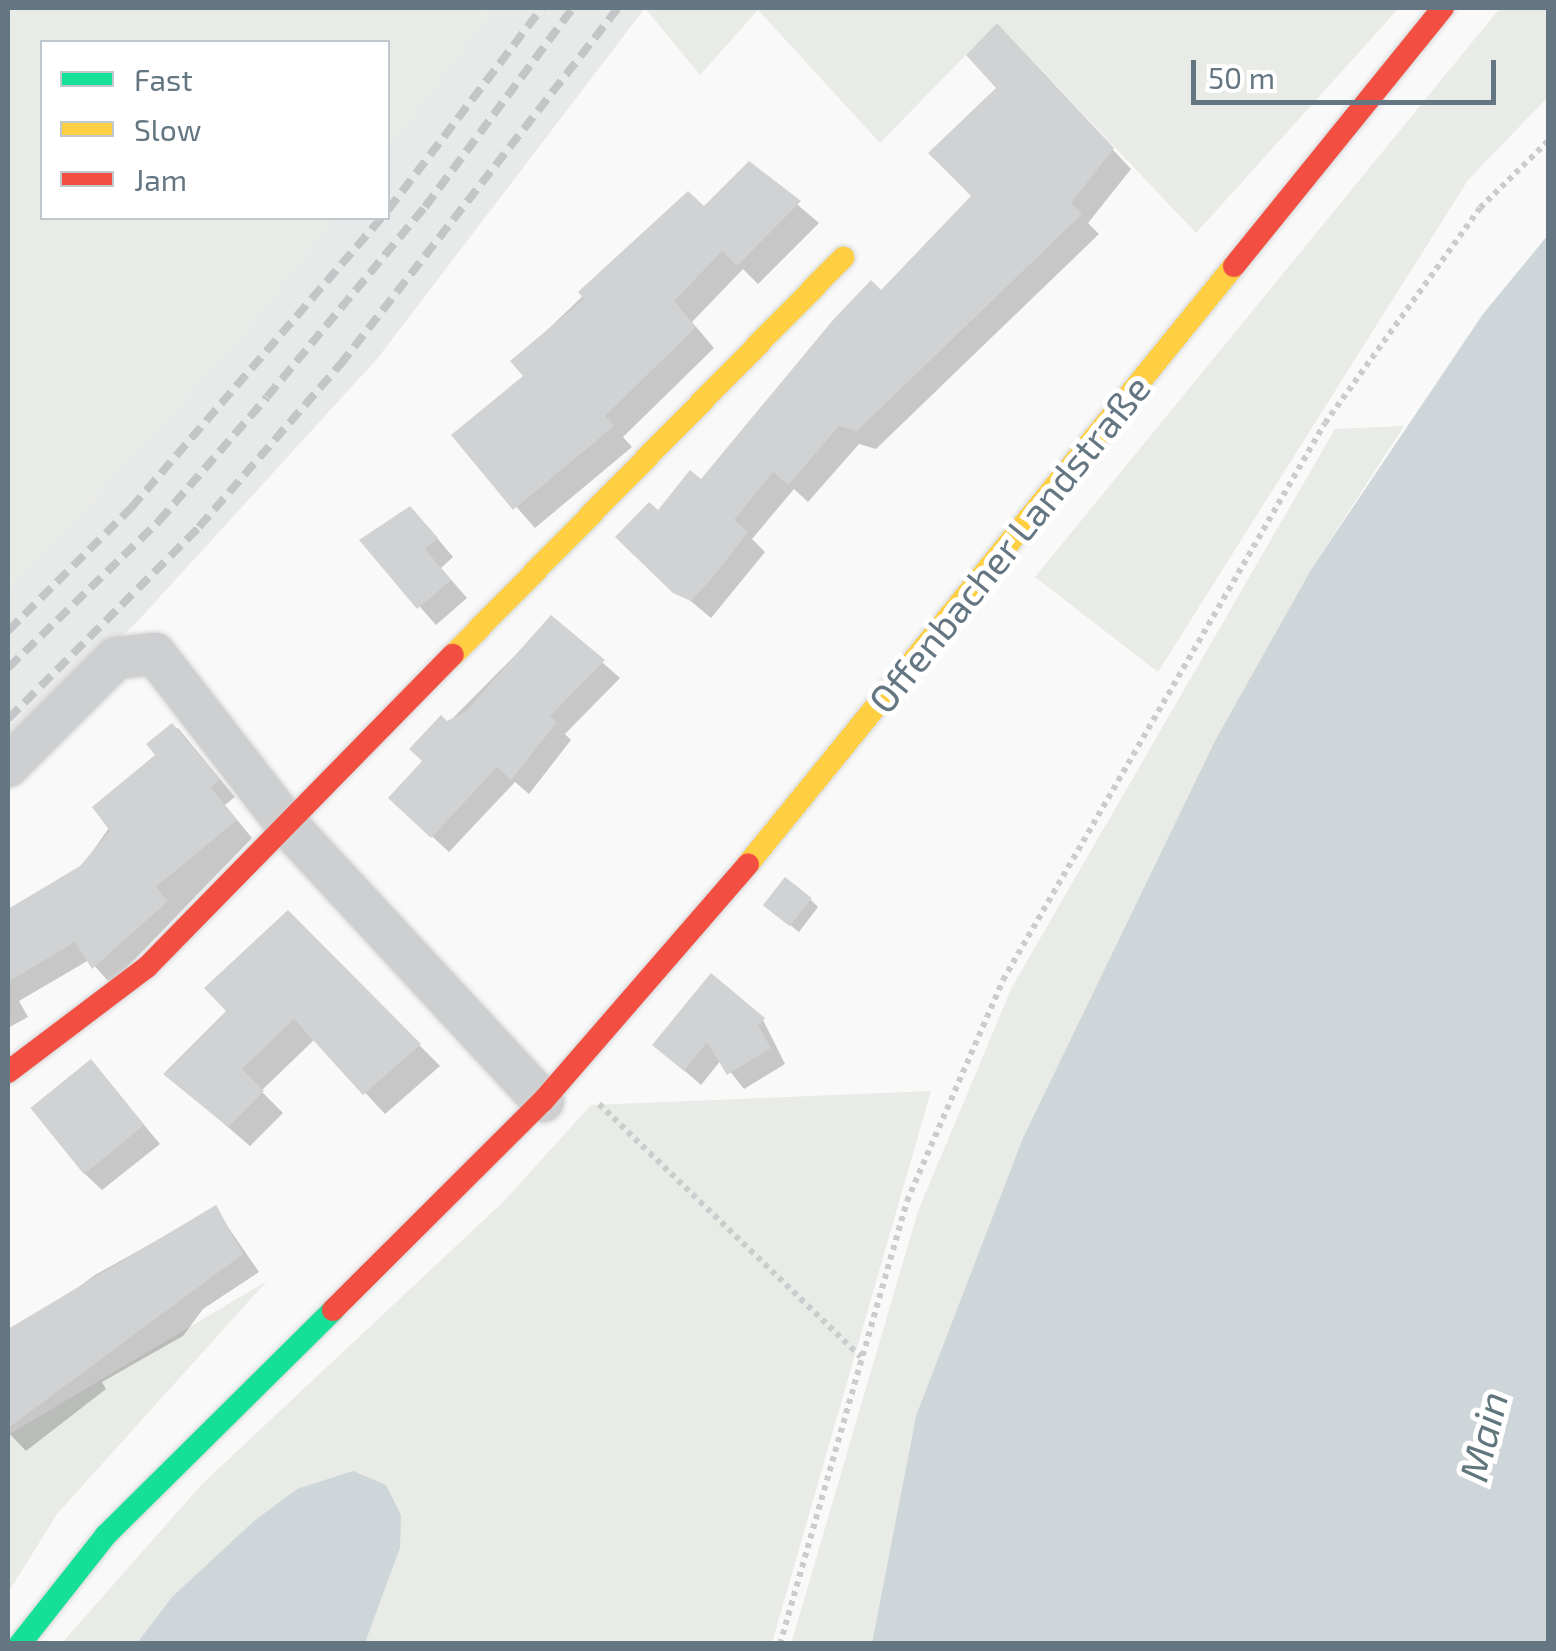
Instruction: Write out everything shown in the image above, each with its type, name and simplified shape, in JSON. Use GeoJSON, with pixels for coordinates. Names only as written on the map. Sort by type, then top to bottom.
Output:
{"type":"FeatureCollection","features":[{"type":"Feature","properties":{"kind":"main road","name":"Offenbacher Landstraße"},"geometry":{"type":"LineString","coordinates":[[20,1644],[106,1535],[555,1087],[704,918],[1443,8]]}},
{"type":"Feature","properties":{"kind":"main road"},"geometry":{"type":"LineString","coordinates":[[8,1072],[148,966],[844,258]]}},
{"type":"Feature","properties":{"kind":"street"},"geometry":{"type":"LineString","coordinates":[[8,766],[116,658],[144,651],[162,661],[288,826],[555,1087]]}},
{"type":"Feature","properties":{"kind":"path"},"geometry":{"type":"LineString","coordinates":[[780,1644],[861,1357],[941,1111],[1022,947],[1325,423],[1480,208],[1548,141]]}},
{"type":"Feature","properties":{"kind":"path"},"geometry":{"type":"LineString","coordinates":[[555,1087],[861,1357]]}},
{"type":"Feature","properties":{"kind":"shaded area"},"geometry":{"type":"Polygon","coordinates":[[[8,8],[493,8],[390,145],[390,40],[40,40],[40,220],[332,220],[239,340],[8,591],[8,8]]]}},
{"type":"Feature","properties":{"kind":"shaded area"},"geometry":{"type":"Polygon","coordinates":[[[493,8],[645,8],[377,359],[136,623],[8,746],[8,591],[239,340],[332,220],[390,220],[390,145],[493,8]]]}},
{"type":"Feature","properties":{"kind":"shaded area"},"geometry":{"type":"Polygon","coordinates":[[[645,8],[1399,8],[1196,233],[997,23],[880,143],[758,10],[700,75],[645,8]]]}},
{"type":"Feature","properties":{"kind":"shaded area"},"geometry":{"type":"Polygon","coordinates":[[[1500,8],[1548,8],[1548,97],[1468,180],[1158,672],[1035,577],[1500,8]]]}},
{"type":"Feature","properties":{"kind":"shaded area"},"geometry":{"type":"Polygon","coordinates":[[[1404,426],[1312,568],[916,1416],[872,1643],[791,1644],[918,1211],[1012,987],[1335,429],[1404,426]]]}},
{"type":"Feature","properties":{"kind":"shaded area"},"geometry":{"type":"Polygon","coordinates":[[[931,1091],[772,1643],[365,1643],[400,1548],[297,1489],[172,1597],[137,1643],[61,1644],[202,1484],[502,1203],[591,1105],[931,1091]]]}},
{"type":"Feature","properties":{"kind":"shaded area"},"geometry":{"type":"Polygon","coordinates":[[[267,1281],[57,1514],[8,1593],[8,1435],[267,1281]]]}},
{"type":"Feature","properties":{"kind":"water","name":"Main"},"geometry":{"type":"Polygon","coordinates":[[[1548,235],[1548,1643],[872,1643],[916,1416],[1023,1138],[1215,741],[1312,568],[1483,314],[1548,235]]]}},
{"type":"Feature","properties":{"kind":"water"},"geometry":{"type":"Polygon","coordinates":[[[353,1471],[386,1485],[401,1515],[400,1548],[365,1643],[137,1643],[172,1597],[254,1521],[297,1489],[353,1471]]]}},
{"type":"Feature","properties":{"kind":"building"},"geometry":{"type":"Polygon","coordinates":[[[997,23],[1114,148],[1071,203],[1082,214],[857,431],[839,426],[788,485],[773,472],[734,520],[748,532],[713,577],[691,601],[673,593],[615,537],[649,502],[658,510],[690,470],[701,479],[871,280],[881,290],[971,196],[928,153],[996,88],[966,55],[997,23]]]}},
{"type":"Feature","properties":{"kind":"building"},"geometry":{"type":"Polygon","coordinates":[[[749,161],[801,201],[737,266],[722,251],[674,301],[696,327],[605,416],[614,426],[513,510],[451,435],[523,376],[510,361],[584,299],[578,292],[688,191],[704,206],[749,161]]]}},
{"type":"Feature","properties":{"kind":"building"},"geometry":{"type":"Polygon","coordinates":[[[410,506],[438,538],[425,549],[451,580],[417,609],[359,540],[410,506]]]}},
{"type":"Feature","properties":{"kind":"building"},"geometry":{"type":"Polygon","coordinates":[[[551,615],[605,660],[550,716],[557,722],[511,780],[497,767],[431,838],[388,798],[422,761],[409,749],[441,715],[447,721],[465,712],[551,615]]]}},
{"type":"Feature","properties":{"kind":"building"},"geometry":{"type":"Polygon","coordinates":[[[172,723],[220,779],[211,788],[237,820],[156,887],[168,901],[92,969],[75,942],[8,982],[8,909],[80,866],[110,831],[92,807],[155,755],[146,744],[172,723]]]}},
{"type":"Feature","properties":{"kind":"building"},"geometry":{"type":"Polygon","coordinates":[[[785,877],[812,898],[790,926],[763,905],[785,877]]]}},
{"type":"Feature","properties":{"kind":"building"},"geometry":{"type":"Polygon","coordinates":[[[288,910],[421,1044],[363,1095],[294,1019],[242,1069],[264,1091],[228,1127],[163,1074],[226,1011],[204,988],[288,910]]]}},
{"type":"Feature","properties":{"kind":"building"},"geometry":{"type":"Polygon","coordinates":[[[711,973],[765,1018],[758,1026],[771,1048],[727,1075],[707,1042],[684,1071],[652,1045],[711,973]]]}},
{"type":"Feature","properties":{"kind":"building"},"geometry":{"type":"Polygon","coordinates":[[[91,1059],[144,1125],[84,1174],[30,1108],[91,1059]]]}},
{"type":"Feature","properties":{"kind":"building"},"geometry":{"type":"Polygon","coordinates":[[[216,1205],[243,1254],[8,1428],[8,1329],[216,1205]]]}},
{"type":"Feature","properties":{"kind":"railway"},"geometry":{"type":"LineString","coordinates":[[390,207],[542,8]]}},
{"type":"Feature","properties":{"kind":"railway"},"geometry":{"type":"LineString","coordinates":[[8,668],[159,521],[267,397],[425,207],[573,8]]}},
{"type":"Feature","properties":{"kind":"railway"},"geometry":{"type":"LineString","coordinates":[[8,719],[199,527],[340,365],[618,8]]}},
{"type":"Feature","properties":{"kind":"railway"},"geometry":{"type":"LineString","coordinates":[[8,631],[131,508],[379,220]]}},
{"type":"Feature","properties":{"kind":"traffic: fast"},"geometry":{"type":"LineString","coordinates":[[20,1644],[106,1535],[333,1310]]}},
{"type":"Feature","properties":{"kind":"traffic: slow"},"geometry":{"type":"LineString","coordinates":[[453,655],[843,258]]}},
{"type":"Feature","properties":{"kind":"traffic: slow"},"geometry":{"type":"LineString","coordinates":[[748,864],[1234,266]]}},
{"type":"Feature","properties":{"kind":"traffic: jam"},"geometry":{"type":"LineString","coordinates":[[1234,266],[1443,8]]}},
{"type":"Feature","properties":{"kind":"traffic: jam"},"geometry":{"type":"LineString","coordinates":[[8,1072],[147,967],[453,655]]}},
{"type":"Feature","properties":{"kind":"traffic: jam"},"geometry":{"type":"LineString","coordinates":[[333,1310],[543,1101],[748,864]]}}]}
